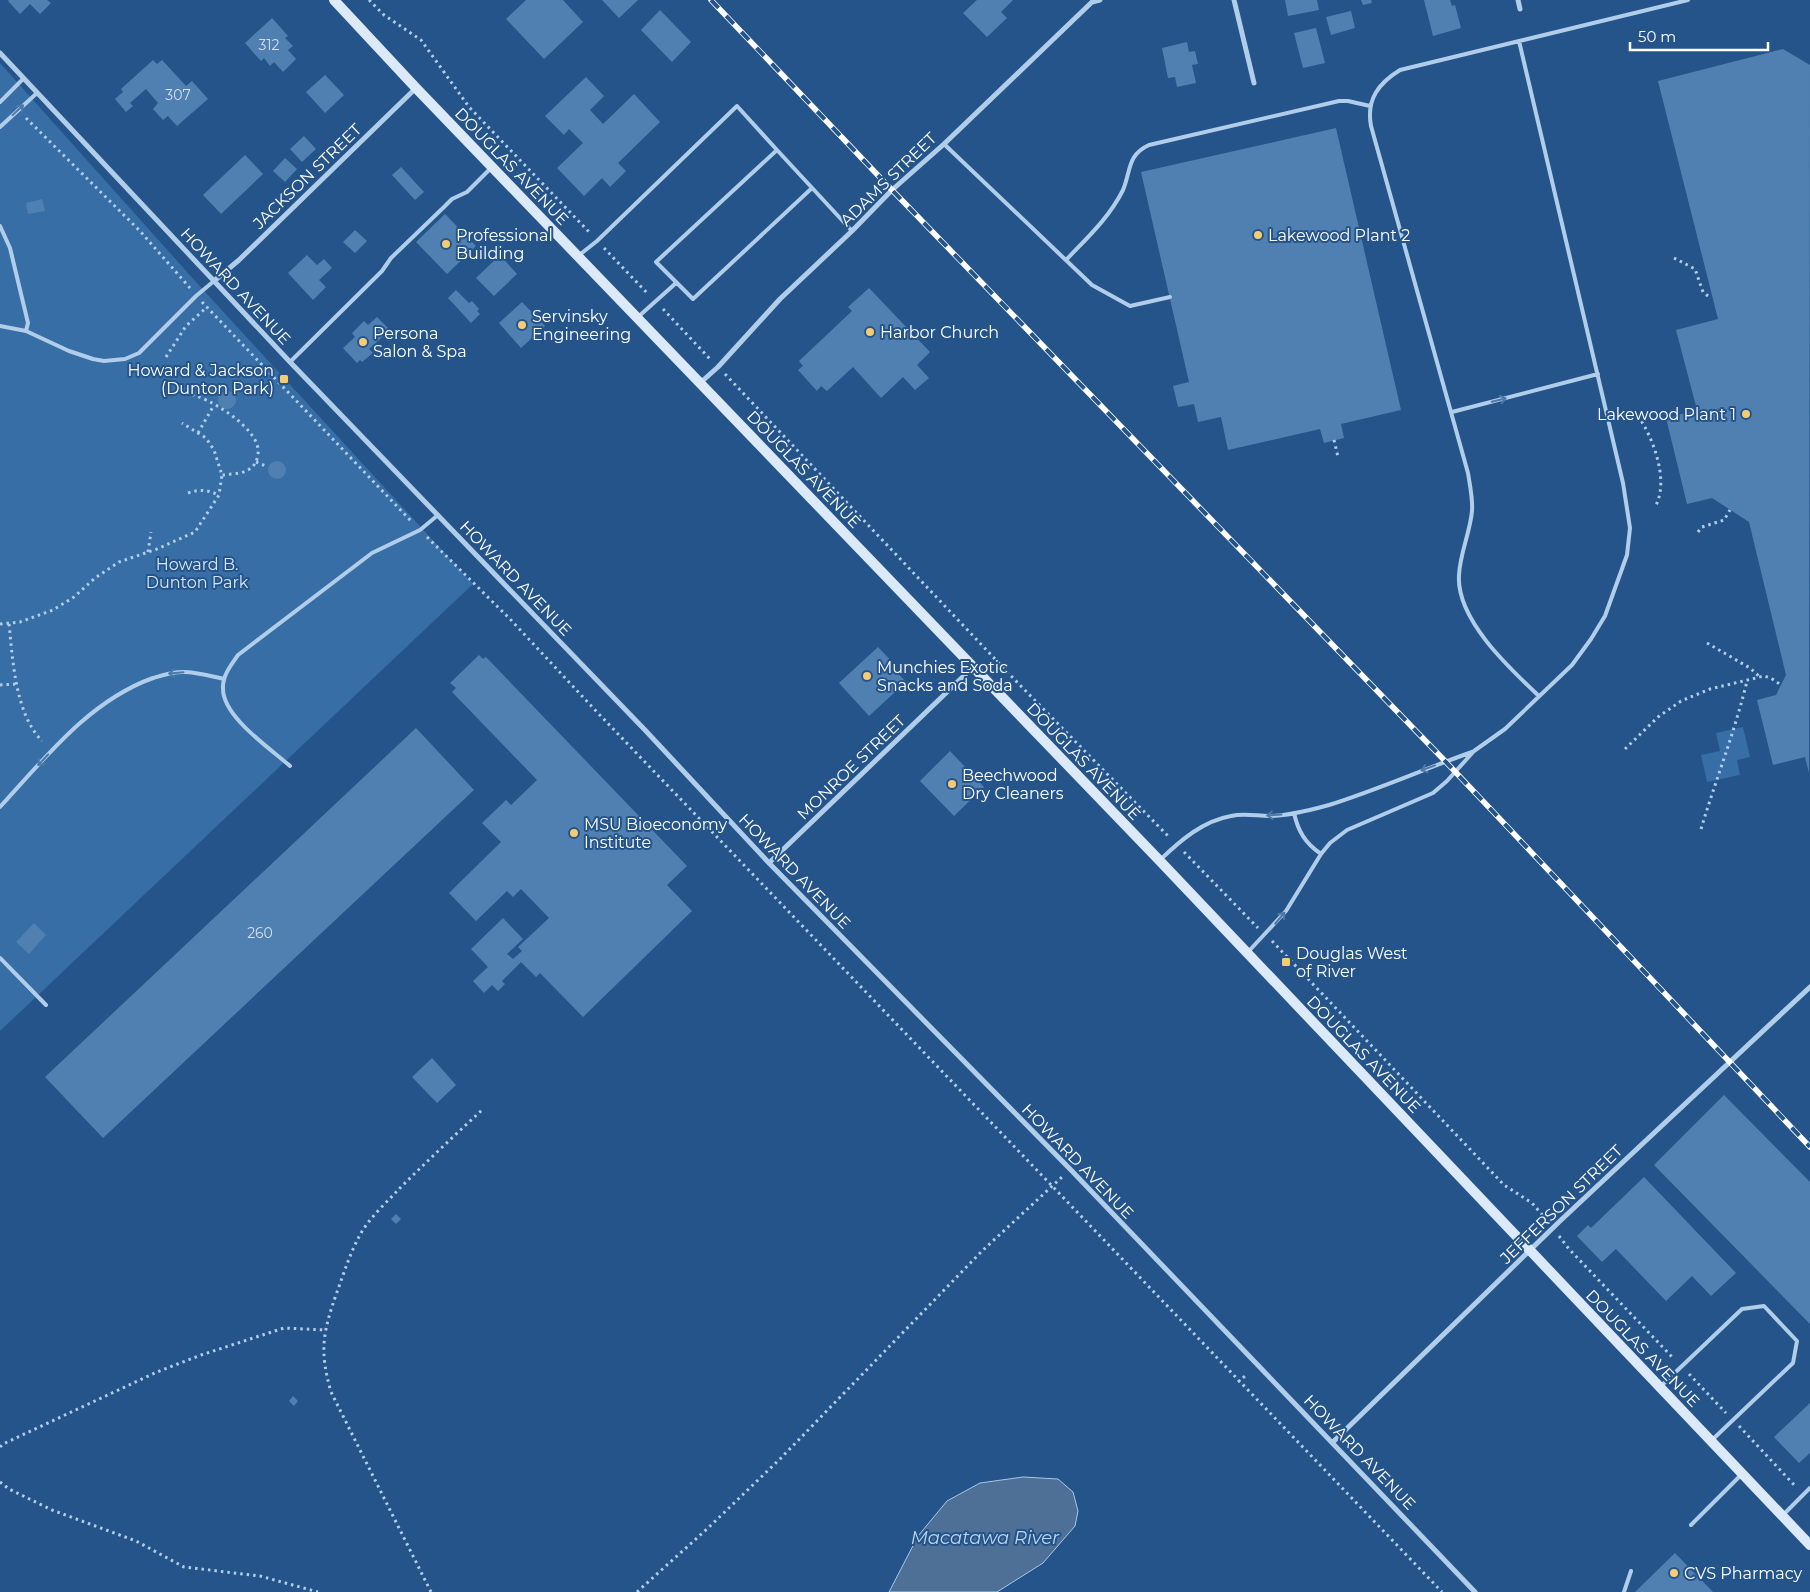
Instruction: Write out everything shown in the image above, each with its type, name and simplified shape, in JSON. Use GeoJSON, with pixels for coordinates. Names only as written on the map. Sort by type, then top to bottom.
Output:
{"type":"FeatureCollection","features":[{"type":"Feature","properties":{"kind":"street","name":"DOUGLAS AVENUE"},"geometry":{"type":"LineString","coordinates":[[334,0],[416,88],[1159,860],[1810,1545]]}},
{"type":"Feature","properties":{"kind":"street","name":"ADAMS STREET"},"geometry":{"type":"LineString","coordinates":[[700,383],[718,367],[780,299],[892,190],[944,144],[1091,1],[1100,0]]}},
{"type":"Feature","properties":{"kind":"street"},"geometry":{"type":"LineString","coordinates":[[1234,0],[1254,83]]}},
{"type":"Feature","properties":{"kind":"street"},"geometry":{"type":"LineString","coordinates":[[1518,0],[1520,9]]}},
{"type":"Feature","properties":{"kind":"street","name":"HOWARD AVENUE"},"geometry":{"type":"LineString","coordinates":[[0,53],[290,362],[639,723],[769,863],[1070,1170],[1475,1592]]}},
{"type":"Feature","properties":{"kind":"street","name":"JACKSON STREET"},"geometry":{"type":"LineString","coordinates":[[214,281],[239,260],[416,88]]}},
{"type":"Feature","properties":{"kind":"street","name":"MONROE STREET"},"geometry":{"type":"LineString","coordinates":[[769,863],[973,667]]}},
{"type":"Feature","properties":{"kind":"street","name":"JEFFERSON STREET"},"geometry":{"type":"LineString","coordinates":[[1333,1442],[1567,1215],[1810,987]]}},
{"type":"Feature","properties":{"kind":"lane"},"geometry":{"type":"LineString","coordinates":[[1539,696],[1516,675],[1486,639],[1466,610],[1460,593],[1459,576],[1461,560],[1472,509],[1468,473],[1371,126],[1370,106],[1382,84],[1400,70],[1688,0]]}},
{"type":"Feature","properties":{"kind":"lane"},"geometry":{"type":"LineString","coordinates":[[1247,953],[1286,911],[1320,854],[1330,843],[1347,830],[1433,793],[1447,782],[1474,751],[1505,729],[1572,665],[1605,616],[1627,555],[1630,542],[1630,528],[1624,483],[1518,41]]}},
{"type":"Feature","properties":{"kind":"lane"},"geometry":{"type":"LineString","coordinates":[[0,102],[23,79]]}},
{"type":"Feature","properties":{"kind":"lane"},"geometry":{"type":"LineString","coordinates":[[0,127],[37,93]]}},
{"type":"Feature","properties":{"kind":"lane"},"geometry":{"type":"LineString","coordinates":[[1066,260],[1109,214],[1123,189],[1134,157],[1140,149],[1149,145],[1339,101],[1370,106]]}},
{"type":"Feature","properties":{"kind":"lane"},"geometry":{"type":"LineString","coordinates":[[578,256],[597,241],[737,106],[852,231]]}},
{"type":"Feature","properties":{"kind":"lane"},"geometry":{"type":"LineString","coordinates":[[944,144],[1092,285],[1130,306],[1170,297]]}},
{"type":"Feature","properties":{"kind":"lane"},"geometry":{"type":"LineString","coordinates":[[777,150],[656,262],[693,299],[812,188]]}},
{"type":"Feature","properties":{"kind":"lane"},"geometry":{"type":"LineString","coordinates":[[290,362],[382,271],[391,258],[452,199],[467,192],[492,166]]}},
{"type":"Feature","properties":{"kind":"lane"},"geometry":{"type":"LineString","coordinates":[[0,226],[10,248],[28,323],[26,331]]}},
{"type":"Feature","properties":{"kind":"lane"},"geometry":{"type":"LineString","coordinates":[[0,326],[26,331],[69,351],[104,361],[125,359],[140,352],[196,296],[214,281]]}},
{"type":"Feature","properties":{"kind":"lane"},"geometry":{"type":"LineString","coordinates":[[638,317],[676,283]]}},
{"type":"Feature","properties":{"kind":"lane"},"geometry":{"type":"LineString","coordinates":[[1452,412],[1598,374]]}},
{"type":"Feature","properties":{"kind":"lane"},"geometry":{"type":"LineString","coordinates":[[290,766],[241,723],[225,702],[224,678],[230,665],[238,655],[372,553],[420,530],[438,515]]}},
{"type":"Feature","properties":{"kind":"lane"},"geometry":{"type":"LineString","coordinates":[[0,807],[65,736],[102,706],[130,687],[166,674],[184,672],[224,678]]}},
{"type":"Feature","properties":{"kind":"lane"},"geometry":{"type":"LineString","coordinates":[[1159,860],[1204,824],[1232,816],[1271,816],[1328,805],[1474,751]]}},
{"type":"Feature","properties":{"kind":"lane"},"geometry":{"type":"LineString","coordinates":[[1294,813],[1297,826],[1304,839],[1320,854]]}},
{"type":"Feature","properties":{"kind":"lane"},"geometry":{"type":"LineString","coordinates":[[0,958],[46,1005]]}},
{"type":"Feature","properties":{"kind":"lane"},"geometry":{"type":"LineString","coordinates":[[1660,1387],[1742,1309],[1764,1306],[1797,1341],[1793,1363],[1711,1442]]}},
{"type":"Feature","properties":{"kind":"lane"},"geometry":{"type":"LineString","coordinates":[[1691,1525],[1742,1474]]}},
{"type":"Feature","properties":{"kind":"lane"},"geometry":{"type":"LineString","coordinates":[[1783,1515],[1810,1488]]}},
{"type":"Feature","properties":{"kind":"lane"},"geometry":{"type":"LineString","coordinates":[[1624,1592],[1631,1571]]}},
{"type":"Feature","properties":{"kind":"path"},"geometry":{"type":"LineString","coordinates":[[369,0],[384,15],[421,40],[469,106],[1014,679],[1165,833]]}},
{"type":"Feature","properties":{"kind":"path"},"geometry":{"type":"LineString","coordinates":[[24,115],[140,231],[196,296],[420,530],[509,618],[1238,1382],[1442,1592]]}},
{"type":"Feature","properties":{"kind":"path"},"geometry":{"type":"LineString","coordinates":[[1674,258],[1695,269],[1703,292],[1708,296]]}},
{"type":"Feature","properties":{"kind":"path"},"geometry":{"type":"LineString","coordinates":[[166,357],[186,326],[207,307]]}},
{"type":"Feature","properties":{"kind":"path"},"geometry":{"type":"LineString","coordinates":[[186,393],[196,395],[222,409],[242,423],[253,436],[258,450],[256,462],[250,469],[244,472],[222,474]]}},
{"type":"Feature","properties":{"kind":"path"},"geometry":{"type":"LineString","coordinates":[[198,433],[214,405]]}},
{"type":"Feature","properties":{"kind":"path"},"geometry":{"type":"LineString","coordinates":[[1638,416],[1653,441],[1660,472],[1659,500],[1656,505]]}},
{"type":"Feature","properties":{"kind":"path"},"geometry":{"type":"LineString","coordinates":[[0,624],[9,624],[53,610],[74,597],[95,578],[118,562],[148,552],[195,532],[219,495],[222,474],[214,450],[206,438],[182,423]]}},
{"type":"Feature","properties":{"kind":"path"},"geometry":{"type":"LineString","coordinates":[[1334,440],[1338,457]]}},
{"type":"Feature","properties":{"kind":"path"},"geometry":{"type":"LineString","coordinates":[[256,462],[268,467]]}},
{"type":"Feature","properties":{"kind":"path"},"geometry":{"type":"LineString","coordinates":[[188,493],[198,490],[219,495]]}},
{"type":"Feature","properties":{"kind":"path"},"geometry":{"type":"LineString","coordinates":[[1698,532],[1707,524],[1724,520],[1730,510]]}},
{"type":"Feature","properties":{"kind":"path"},"geometry":{"type":"LineString","coordinates":[[148,552],[151,532]]}},
{"type":"Feature","properties":{"kind":"path"},"geometry":{"type":"LineString","coordinates":[[9,624],[15,684],[33,732],[42,741]]}},
{"type":"Feature","properties":{"kind":"path"},"geometry":{"type":"LineString","coordinates":[[1708,643],[1750,668],[1760,677]]}},
{"type":"Feature","properties":{"kind":"path"},"geometry":{"type":"LineString","coordinates":[[1625,749],[1658,717],[1681,701],[1710,689],[1760,677],[1768,677],[1781,685]]}},
{"type":"Feature","properties":{"kind":"path"},"geometry":{"type":"LineString","coordinates":[[1701,828],[1715,780],[1738,719],[1747,681]]}},
{"type":"Feature","properties":{"kind":"path"},"geometry":{"type":"LineString","coordinates":[[0,685],[15,684]]}},
{"type":"Feature","properties":{"kind":"path"},"geometry":{"type":"LineString","coordinates":[[1192,861],[1252,922]]}},
{"type":"Feature","properties":{"kind":"path"},"geometry":{"type":"LineString","coordinates":[[1278,947],[1504,1185],[1532,1203],[1543,1214]]}},
{"type":"Feature","properties":{"kind":"path"},"geometry":{"type":"LineString","coordinates":[[431,1592],[331,1392],[325,1370],[323,1351],[325,1330],[346,1268],[360,1234],[383,1205],[482,1110]]}},
{"type":"Feature","properties":{"kind":"path"},"geometry":{"type":"LineString","coordinates":[[637,1592],[707,1529],[781,1458],[982,1251],[1070,1170]]}},
{"type":"Feature","properties":{"kind":"path"},"geometry":{"type":"LineString","coordinates":[[1569,1249],[1672,1358]]}},
{"type":"Feature","properties":{"kind":"path"},"geometry":{"type":"LineString","coordinates":[[0,1447],[157,1372],[201,1355],[284,1328],[325,1330]]}},
{"type":"Feature","properties":{"kind":"path"},"geometry":{"type":"LineString","coordinates":[[1238,1382],[1245,1376]]}},
{"type":"Feature","properties":{"kind":"path"},"geometry":{"type":"LineString","coordinates":[[1691,1377],[1726,1413]]}},
{"type":"Feature","properties":{"kind":"path"},"geometry":{"type":"LineString","coordinates":[[1745,1433],[1792,1483]]}},
{"type":"Feature","properties":{"kind":"path"},"geometry":{"type":"LineString","coordinates":[[0,1482],[9,1489],[52,1510],[136,1541],[184,1567],[260,1576],[318,1592]]}},
{"type":"Feature","properties":{"kind":"green space","name":"Howard B. Dunton Park"},"geometry":{"type":"Polygon","coordinates":[[[0,63],[196,282],[473,584],[0,1031],[0,63]]]}},
{"type":"Feature","properties":{"kind":"green space"},"geometry":{"type":"Polygon","coordinates":[[[1743,727],[1750,757],[1737,760],[1740,775],[1707,782],[1701,755],[1720,751],[1716,733],[1743,727]]]}},
{"type":"Feature","properties":{"kind":"water","name":"Macatawa River"},"geometry":{"type":"Polygon","coordinates":[[[1023,1477],[1058,1479],[1073,1492],[1078,1511],[1075,1526],[1043,1563],[997,1592],[889,1592],[918,1536],[947,1501],[980,1483],[1023,1477]]]}},
{"type":"Feature","properties":{"kind":"building"},"geometry":{"type":"Polygon","coordinates":[[[9,0],[47,0],[51,3],[40,14],[30,4],[20,14],[9,0]]]}},
{"type":"Feature","properties":{"kind":"building"},"geometry":{"type":"Polygon","coordinates":[[[526,0],[563,0],[583,22],[544,59],[506,19],[526,0]]]}},
{"type":"Feature","properties":{"kind":"building"},"geometry":{"type":"Polygon","coordinates":[[[602,0],[638,0],[619,18],[602,0]]]}},
{"type":"Feature","properties":{"kind":"building"},"geometry":{"type":"Polygon","coordinates":[[[977,0],[1013,0],[1001,12],[1007,18],[987,37],[963,13],[977,0]]]}},
{"type":"Feature","properties":{"kind":"building"},"geometry":{"type":"Polygon","coordinates":[[[1285,0],[1317,0],[1319,10],[1288,16],[1285,0]]]}},
{"type":"Feature","properties":{"kind":"building"},"geometry":{"type":"Polygon","coordinates":[[[1361,0],[1371,0],[1372,3],[1363,5],[1361,0]]]}},
{"type":"Feature","properties":{"kind":"building"},"geometry":{"type":"Polygon","coordinates":[[[1424,0],[1450,0],[1452,6],[1455,5],[1461,28],[1433,36],[1424,0]]]}},
{"type":"Feature","properties":{"kind":"building"},"geometry":{"type":"Polygon","coordinates":[[[660,10],[691,42],[672,62],[641,30],[660,10]]]}},
{"type":"Feature","properties":{"kind":"building"},"geometry":{"type":"Polygon","coordinates":[[[1351,11],[1355,28],[1331,35],[1326,17],[1351,11]]]}},
{"type":"Feature","properties":{"kind":"building"},"geometry":{"type":"Polygon","coordinates":[[[272,18],[288,36],[285,38],[293,46],[288,50],[296,59],[283,72],[274,62],[270,66],[264,58],[261,61],[245,43],[272,18]]]}},
{"type":"Feature","properties":{"kind":"building"},"geometry":{"type":"Polygon","coordinates":[[[1316,28],[1325,63],[1303,68],[1294,33],[1316,28]]]}},
{"type":"Feature","properties":{"kind":"building"},"geometry":{"type":"Polygon","coordinates":[[[1187,42],[1189,52],[1195,51],[1198,64],[1192,65],[1196,83],[1177,87],[1175,77],[1168,78],[1162,48],[1187,42]]]}},
{"type":"Feature","properties":{"kind":"building","name":"Lakewood Plant 1"},"geometry":{"type":"Polygon","coordinates":[[[1783,49],[1810,65],[1809,773],[1805,757],[1773,765],[1757,700],[1776,695],[1786,675],[1749,522],[1712,498],[1687,504],[1666,418],[1697,410],[1676,330],[1718,319],[1658,81],[1783,49]]]}},
{"type":"Feature","properties":{"kind":"building"},"geometry":{"type":"Polygon","coordinates":[[[153,60],[157,64],[162,60],[186,86],[192,81],[208,99],[177,126],[168,116],[163,120],[153,109],[158,103],[146,89],[130,103],[133,106],[126,112],[115,99],[123,92],[121,89],[153,60]]]}},
{"type":"Feature","properties":{"kind":"building"},"geometry":{"type":"Polygon","coordinates":[[[325,75],[344,95],[325,113],[306,92],[325,75]]]}},
{"type":"Feature","properties":{"kind":"building"},"geometry":{"type":"Polygon","coordinates":[[[586,77],[604,96],[590,110],[603,124],[634,94],[660,122],[618,163],[626,171],[610,187],[602,178],[584,196],[557,168],[583,143],[569,129],[564,135],[545,116],[586,77]]]}},
{"type":"Feature","properties":{"kind":"building","name":"Lakewood Plant 2"},"geometry":{"type":"Polygon","coordinates":[[[1336,128],[1401,410],[1341,424],[1344,438],[1324,443],[1320,429],[1228,450],[1221,417],[1198,422],[1194,404],[1178,407],[1173,386],[1189,382],[1141,172],[1336,128]]]}},
{"type":"Feature","properties":{"kind":"building"},"geometry":{"type":"Polygon","coordinates":[[[304,136],[316,149],[302,162],[290,149],[304,136]]]}},
{"type":"Feature","properties":{"kind":"building"},"geometry":{"type":"Polygon","coordinates":[[[245,155],[263,174],[221,214],[203,195],[245,155]]]}},
{"type":"Feature","properties":{"kind":"building"},"geometry":{"type":"Polygon","coordinates":[[[285,158],[297,169],[285,182],[273,171],[285,158]]]}},
{"type":"Feature","properties":{"kind":"building"},"geometry":{"type":"Polygon","coordinates":[[[401,167],[424,192],[415,200],[392,175],[401,167]]]}},
{"type":"Feature","properties":{"kind":"building"},"geometry":{"type":"Polygon","coordinates":[[[42,199],[45,211],[28,214],[26,203],[42,199]]]}},
{"type":"Feature","properties":{"kind":"building","name":"Professional Building"},"geometry":{"type":"Polygon","coordinates":[[[445,214],[476,246],[447,274],[416,242],[445,214]]]}},
{"type":"Feature","properties":{"kind":"building"},"geometry":{"type":"Polygon","coordinates":[[[355,230],[367,241],[355,253],[343,242],[355,230]]]}},
{"type":"Feature","properties":{"kind":"building"},"geometry":{"type":"Polygon","coordinates":[[[307,255],[317,265],[324,259],[332,268],[319,280],[326,287],[313,300],[288,273],[307,255]]]}},
{"type":"Feature","properties":{"kind":"building"},"geometry":{"type":"Polygon","coordinates":[[[500,255],[517,274],[494,296],[476,278],[500,255]]]}},
{"type":"Feature","properties":{"kind":"building","name":"Harbor Church"},"geometry":{"type":"Polygon","coordinates":[[[869,288],[930,352],[917,365],[929,378],[915,390],[903,377],[881,398],[853,367],[827,391],[821,386],[817,391],[798,370],[803,366],[799,361],[852,311],[848,307],[869,288]]]}},
{"type":"Feature","properties":{"kind":"building"},"geometry":{"type":"Polygon","coordinates":[[[456,290],[469,303],[472,301],[479,309],[477,311],[480,314],[471,323],[448,298],[456,290]]]}},
{"type":"Feature","properties":{"kind":"building","name":"Servinsky Engineering"},"geometry":{"type":"Polygon","coordinates":[[[522,302],[545,326],[521,348],[499,323],[522,302]]]}},
{"type":"Feature","properties":{"kind":"building","name":"Persona Salon & Spa"},"geometry":{"type":"Polygon","coordinates":[[[377,317],[390,330],[369,349],[373,353],[362,362],[360,360],[357,363],[343,348],[355,337],[352,333],[364,321],[368,325],[377,317]]]}},
{"type":"Feature","properties":{"kind":"building"},"geometry":{"type":"Polygon","coordinates":[[[223,391],[231,391],[236,396],[234,407],[223,409],[218,404],[218,396],[223,391]]]}},
{"type":"Feature","properties":{"kind":"building"},"geometry":{"type":"Polygon","coordinates":[[[277,461],[283,464],[286,470],[283,476],[277,479],[271,476],[268,470],[271,464],[277,461]]]}},
{"type":"Feature","properties":{"kind":"building","name":"Munchies Exotic Snacks and Soda"},"geometry":{"type":"Polygon","coordinates":[[[878,647],[896,666],[894,669],[906,682],[869,716],[839,683],[878,647]]]}},
{"type":"Feature","properties":{"kind":"building","name":"MSU Bioeconomy Institute"},"geometry":{"type":"Polygon","coordinates":[[[479,655],[483,659],[486,657],[687,866],[667,885],[692,911],[583,1017],[540,973],[536,977],[521,962],[502,981],[505,984],[498,991],[492,985],[484,993],[473,981],[488,967],[471,949],[503,918],[523,939],[507,954],[513,959],[522,951],[518,947],[549,918],[521,889],[513,897],[507,891],[476,921],[449,893],[501,842],[482,823],[506,800],[511,805],[537,780],[452,692],[456,688],[450,683],[479,655]]]}},
{"type":"Feature","properties":{"kind":"building"},"geometry":{"type":"Polygon","coordinates":[[[416,728],[474,790],[103,1138],[45,1077],[416,728]]]}},
{"type":"Feature","properties":{"kind":"building","name":"Beechwood Dry Cleaners"},"geometry":{"type":"Polygon","coordinates":[[[950,751],[984,787],[954,816],[920,781],[950,751]]]}},
{"type":"Feature","properties":{"kind":"building"},"geometry":{"type":"Polygon","coordinates":[[[34,923],[46,935],[29,954],[16,942],[34,923]]]}},
{"type":"Feature","properties":{"kind":"building"},"geometry":{"type":"Polygon","coordinates":[[[432,1058],[456,1085],[437,1103],[412,1077],[432,1058]]]}},
{"type":"Feature","properties":{"kind":"building"},"geometry":{"type":"Polygon","coordinates":[[[1724,1095],[1810,1182],[1810,1324],[1654,1165],[1724,1095]]]}},
{"type":"Feature","properties":{"kind":"building"},"geometry":{"type":"Polygon","coordinates":[[[1644,1177],[1736,1273],[1711,1296],[1692,1276],[1666,1301],[1616,1249],[1602,1262],[1577,1236],[1588,1225],[1591,1228],[1644,1177]]]}},
{"type":"Feature","properties":{"kind":"building"},"geometry":{"type":"Polygon","coordinates":[[[396,1214],[401,1219],[396,1224],[391,1219],[396,1214]]]}},
{"type":"Feature","properties":{"kind":"building"},"geometry":{"type":"Polygon","coordinates":[[[293,1396],[298,1401],[294,1406],[289,1401],[293,1396]]]}},
{"type":"Feature","properties":{"kind":"building"},"geometry":{"type":"Polygon","coordinates":[[[1810,1403],[1810,1453],[1799,1463],[1774,1437],[1810,1403]]]}},
{"type":"Feature","properties":{"kind":"building","name":"CVS Pharmacy"},"geometry":{"type":"Polygon","coordinates":[[[1675,1553],[1713,1592],[1635,1592],[1675,1553]]]}},
{"type":"Feature","properties":{"kind":"railway"},"geometry":{"type":"LineString","coordinates":[[711,0],[892,190],[1446,762],[1810,1147]]}},
{"type":"Feature","properties":{"kind":"place","name":"Lakewood Plant 2"},"geometry":{"type":"Point","coordinates":[1258,235]}},
{"type":"Feature","properties":{"kind":"place","name":"Professional Building"},"geometry":{"type":"Point","coordinates":[446,244]}},
{"type":"Feature","properties":{"kind":"place","name":"Servinsky Engineering"},"geometry":{"type":"Point","coordinates":[522,325]}},
{"type":"Feature","properties":{"kind":"place","name":"Harbor Church"},"geometry":{"type":"Point","coordinates":[870,332]}},
{"type":"Feature","properties":{"kind":"place","name":"Persona Salon & Spa"},"geometry":{"type":"Point","coordinates":[363,342]}},
{"type":"Feature","properties":{"kind":"place","name":"Howard & Jackson (Dunton Park)"},"geometry":{"type":"Point","coordinates":[284,379]}},
{"type":"Feature","properties":{"kind":"place","name":"Lakewood Plant 1"},"geometry":{"type":"Point","coordinates":[1746,414]}},
{"type":"Feature","properties":{"kind":"place","name":"Munchies Exotic Snacks and Soda"},"geometry":{"type":"Point","coordinates":[867,676]}},
{"type":"Feature","properties":{"kind":"place","name":"Beechwood Dry Cleaners"},"geometry":{"type":"Point","coordinates":[952,784]}},
{"type":"Feature","properties":{"kind":"place","name":"MSU Bioeconomy Institute"},"geometry":{"type":"Point","coordinates":[574,833]}},
{"type":"Feature","properties":{"kind":"place","name":"Douglas West of River"},"geometry":{"type":"Point","coordinates":[1286,962]}},
{"type":"Feature","properties":{"kind":"place","name":"CVS Pharmacy"},"geometry":{"type":"Point","coordinates":[1674,1573]}}]}
